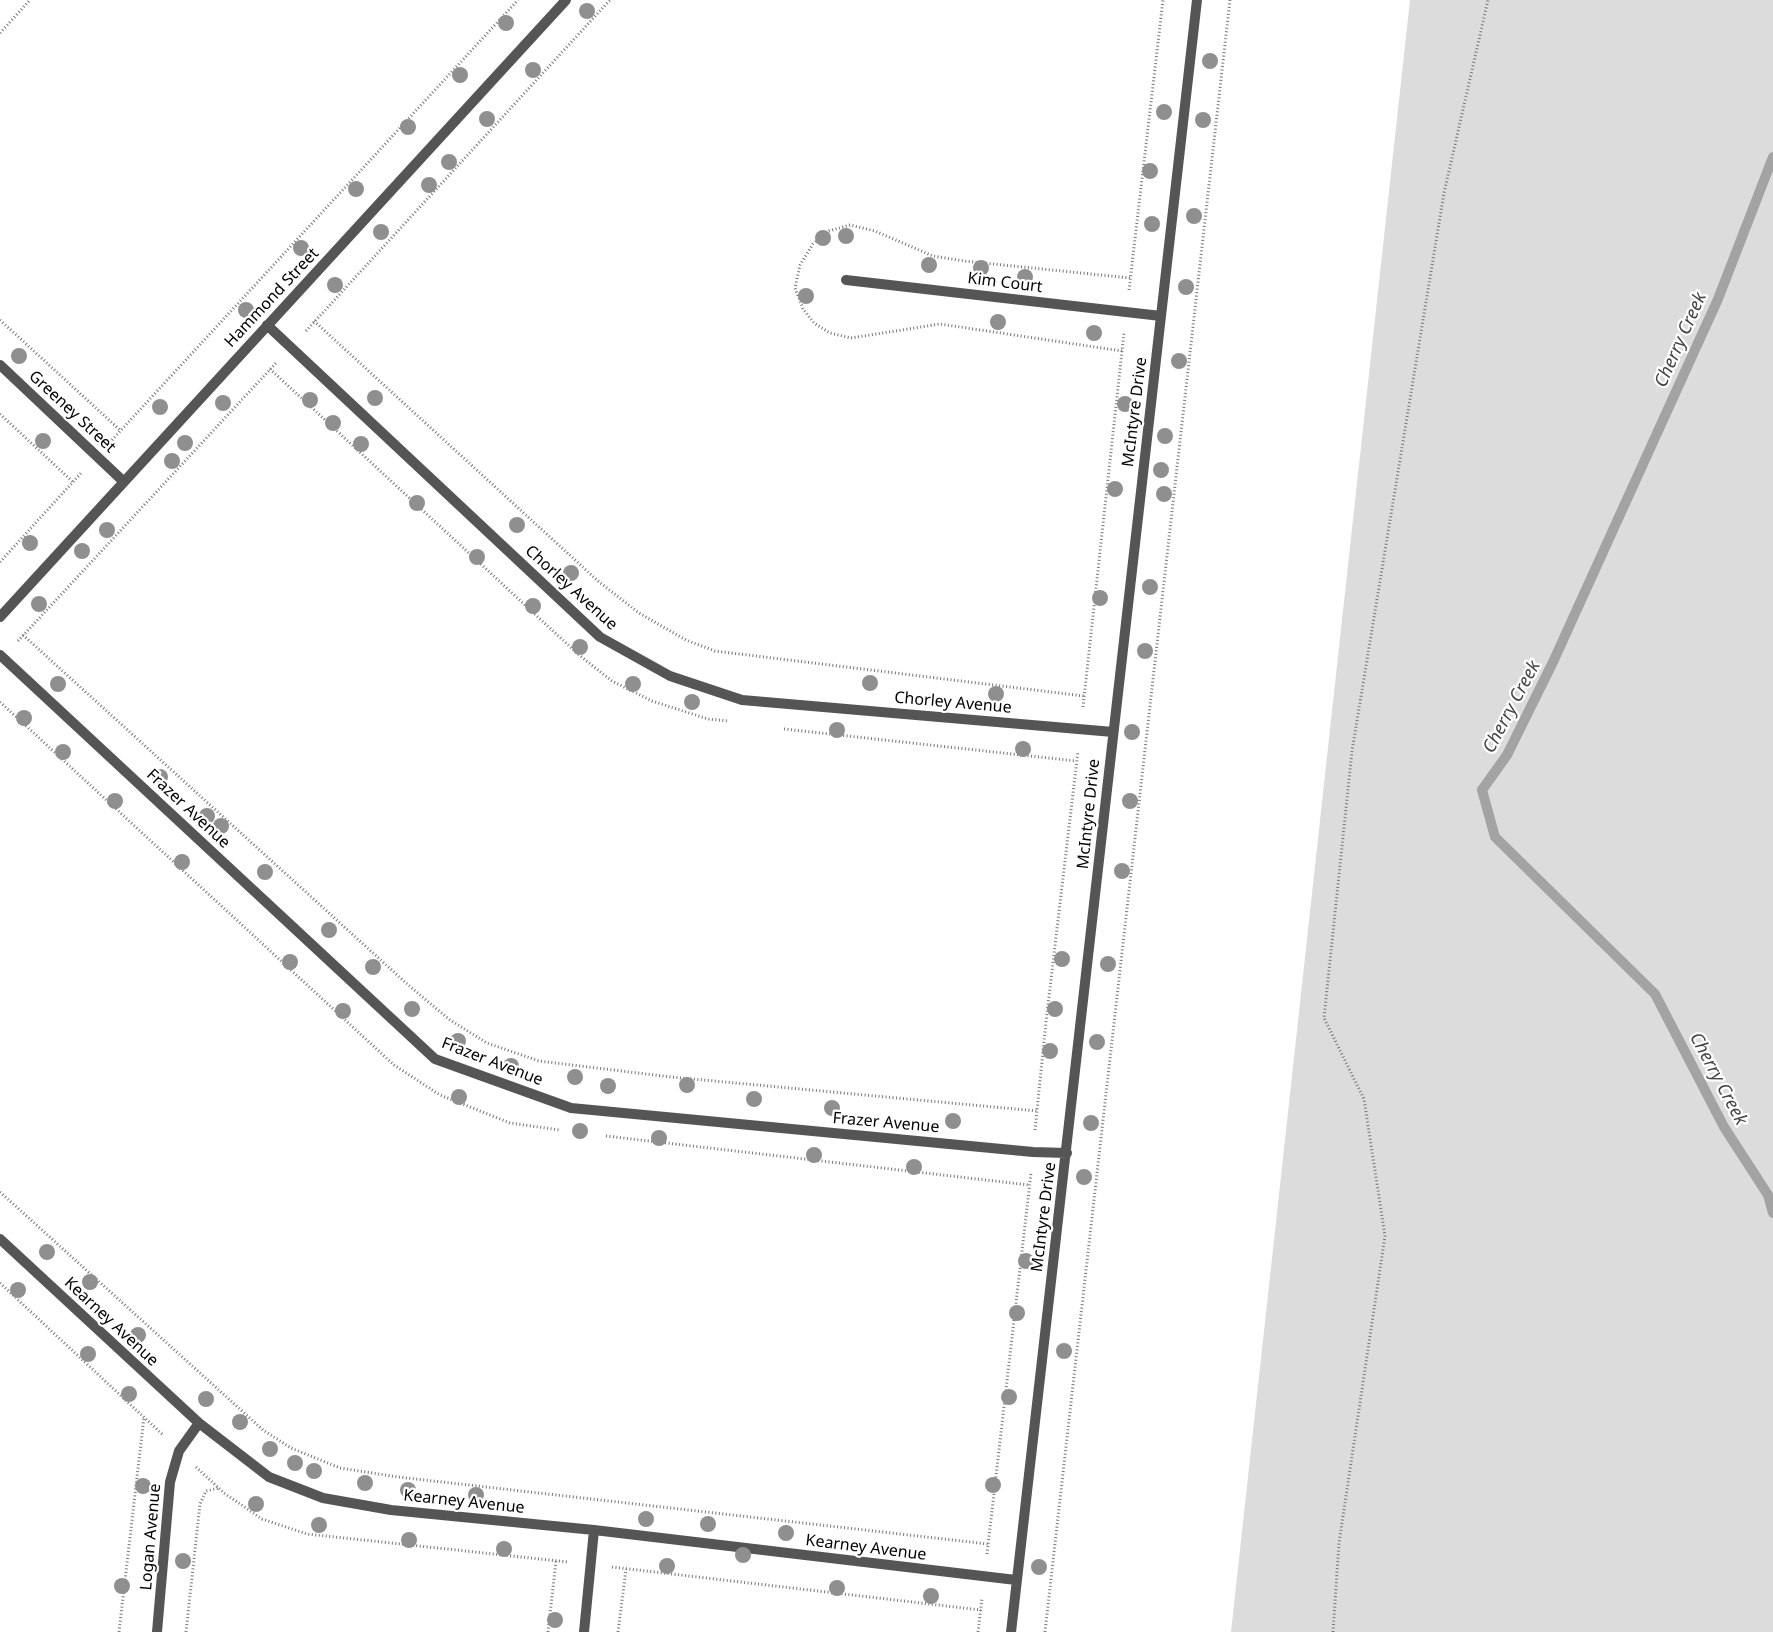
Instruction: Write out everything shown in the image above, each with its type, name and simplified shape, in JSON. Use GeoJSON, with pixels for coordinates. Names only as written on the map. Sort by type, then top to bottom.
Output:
{"type":"FeatureCollection","features":[{"type":"Feature","properties":{"kind":"street","name":"Hammond Street"},"geometry":{"type":"LineString","coordinates":[[0,617],[566,0]]}},
{"type":"Feature","properties":{"kind":"street","name":"McIntyre Drive"},"geometry":{"type":"LineString","coordinates":[[1011,1632],[1197,0]]}},
{"type":"Feature","properties":{"kind":"street","name":"Kim Court"},"geometry":{"type":"LineString","coordinates":[[846,280],[1161,316]]}},
{"type":"Feature","properties":{"kind":"street","name":"Chorley Avenue"},"geometry":{"type":"LineString","coordinates":[[267,325],[600,638],[670,676],[742,700],[1113,732]]}},
{"type":"Feature","properties":{"kind":"street","name":"Greeney Street"},"geometry":{"type":"LineString","coordinates":[[0,365],[123,481]]}},
{"type":"Feature","properties":{"kind":"street","name":"Frazer Avenue"},"geometry":{"type":"LineString","coordinates":[[0,655],[435,1059],[571,1108],[1033,1152],[1067,1153]]}},
{"type":"Feature","properties":{"kind":"street","name":"Kearney Avenue"},"geometry":{"type":"LineString","coordinates":[[0,1239],[199,1423],[269,1477],[323,1498],[391,1510],[594,1530],[1016,1580]]}},
{"type":"Feature","properties":{"kind":"street","name":"Logan Avenue"},"geometry":{"type":"LineString","coordinates":[[157,1632],[170,1482],[179,1451],[199,1423]]}},
{"type":"Feature","properties":{"kind":"street"},"geometry":{"type":"LineString","coordinates":[[584,1632],[594,1530]]}},
{"type":"Feature","properties":{"kind":"path"},"geometry":{"type":"LineString","coordinates":[[0,33],[30,0]]}},
{"type":"Feature","properties":{"kind":"path"},"geometry":{"type":"LineString","coordinates":[[0,562],[96,455],[121,431],[518,0]]}},
{"type":"Feature","properties":{"kind":"path"},"geometry":{"type":"LineString","coordinates":[[978,1632],[1163,0]]}},
{"type":"Feature","properties":{"kind":"path"},"geometry":{"type":"LineString","coordinates":[[1045,1632],[1230,0]]}},
{"type":"Feature","properties":{"kind":"path"},"geometry":{"type":"LineString","coordinates":[[1333,1632],[1339,1543],[1385,1236],[1364,1099],[1324,1018],[1352,751],[1444,193],[1488,0]]}},
{"type":"Feature","properties":{"kind":"path"},"geometry":{"type":"LineString","coordinates":[[0,320],[121,431]]}},
{"type":"Feature","properties":{"kind":"path"},"geometry":{"type":"LineString","coordinates":[[314,321],[598,581],[639,613],[686,640],[715,651],[1084,696]]}},
{"type":"Feature","properties":{"kind":"path"},"geometry":{"type":"LineString","coordinates":[[270,369],[579,655],[612,681],[652,701],[708,719],[736,722]]}},
{"type":"Feature","properties":{"kind":"path"},"geometry":{"type":"LineString","coordinates":[[0,414],[73,482]]}},
{"type":"Feature","properties":{"kind":"path"},"geometry":{"type":"LineString","coordinates":[[23,636],[406,983],[450,1020],[486,1043],[539,1061],[681,1078],[1037,1111]]}},
{"type":"Feature","properties":{"kind":"path"},"geometry":{"type":"LineString","coordinates":[[0,702],[394,1065],[440,1095],[510,1123],[567,1131]]}},
{"type":"Feature","properties":{"kind":"path"},"geometry":{"type":"LineString","coordinates":[[783,728],[1076,761]]}},
{"type":"Feature","properties":{"kind":"path"},"geometry":{"type":"LineString","coordinates":[[604,1136],[1030,1185]]}},
{"type":"Feature","properties":{"kind":"path"},"geometry":{"type":"LineString","coordinates":[[0,1192],[263,1430],[291,1448],[340,1468],[398,1477],[988,1544]]}},
{"type":"Feature","properties":{"kind":"path"},"geometry":{"type":"LineString","coordinates":[[119,1632],[144,1416]]}},
{"type":"Feature","properties":{"kind":"path"},"geometry":{"type":"LineString","coordinates":[[186,1632],[200,1504],[206,1491],[219,1488]]}},
{"type":"Feature","properties":{"kind":"path"},"geometry":{"type":"LineString","coordinates":[[548,1632],[556,1561]]}},
{"type":"Feature","properties":{"kind":"path"},"geometry":{"type":"LineString","coordinates":[[618,1632],[626,1569]]}},
{"type":"Feature","properties":{"kind":"shaded area"},"geometry":{"type":"Polygon","coordinates":[[[1410,0],[1773,0],[1773,1632],[1231,1632],[1410,0]]]}},
{"type":"Feature","properties":{"kind":"waterway","name":"Cherry Creek"},"geometry":{"type":"LineString","coordinates":[[1773,157],[1718,299],[1553,662],[1507,755],[1482,790],[1495,837],[1655,994],[1724,1127],[1768,1195],[1773,1213]]}}]}
